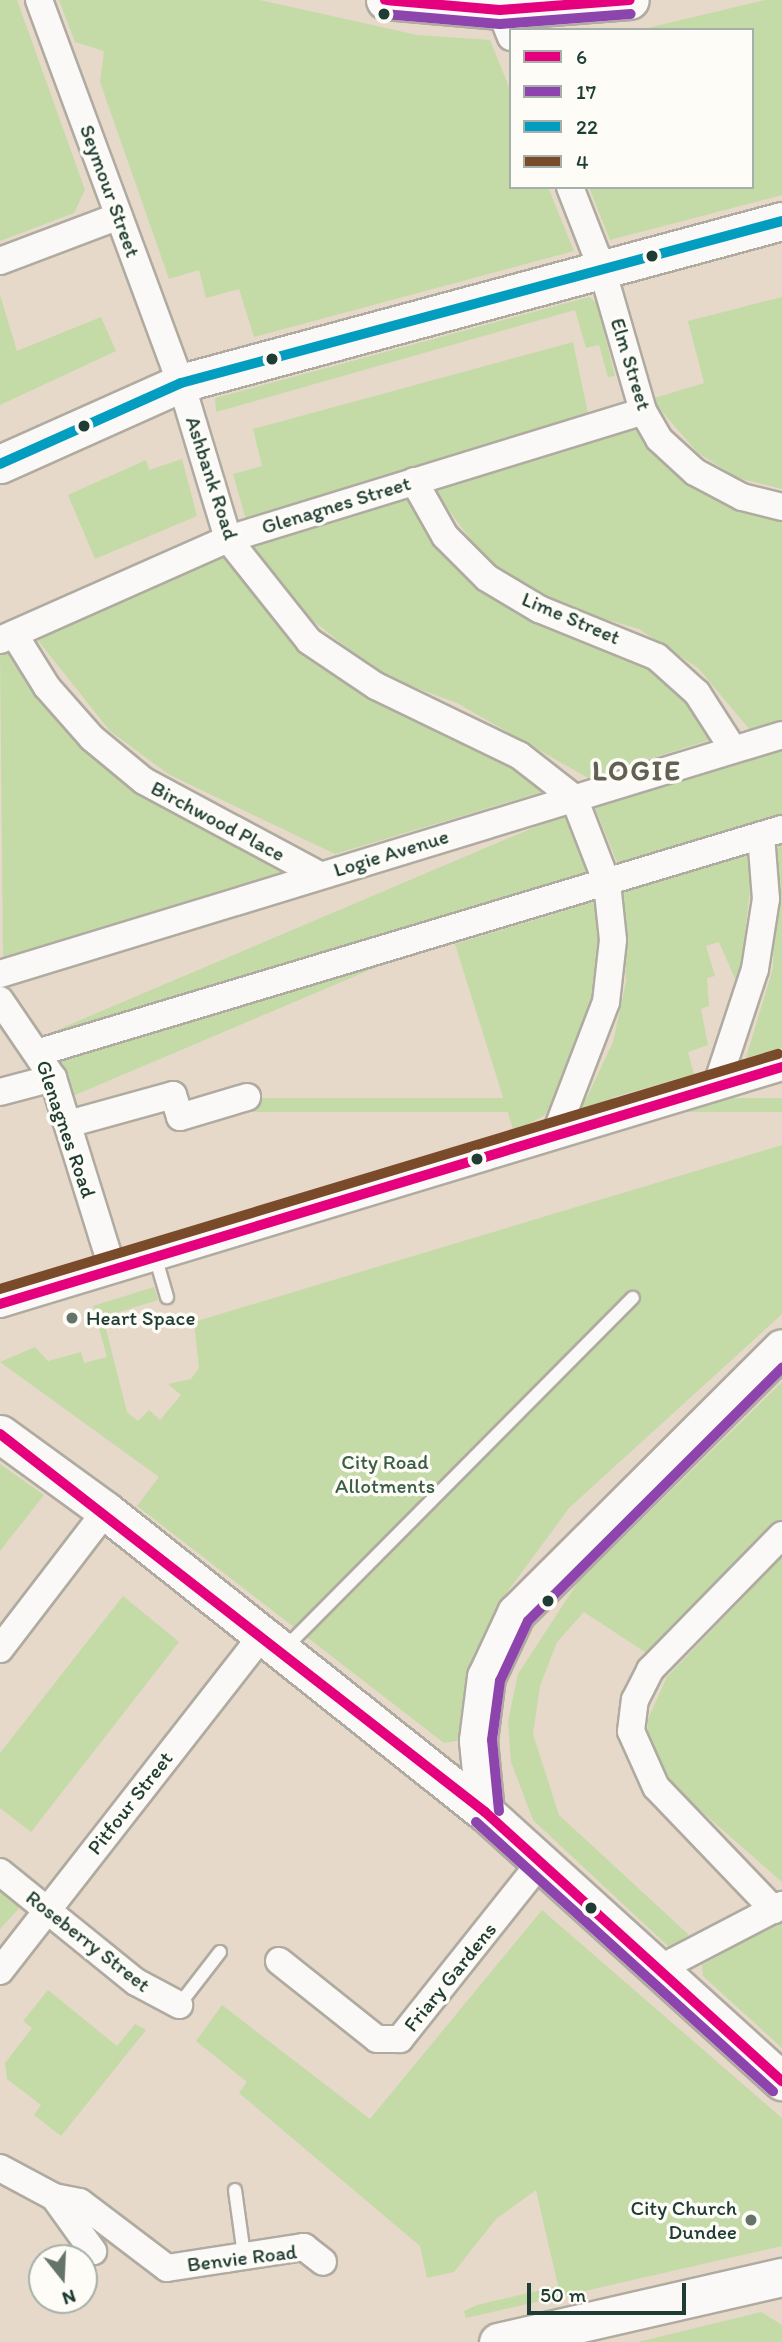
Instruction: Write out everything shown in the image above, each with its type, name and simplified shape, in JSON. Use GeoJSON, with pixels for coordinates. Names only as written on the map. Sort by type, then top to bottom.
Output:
{"type":"FeatureCollection","features":[{"type":"Feature","properties":{"kind":"street","name":"Seymour Street"},"geometry":{"type":"LineString","coordinates":[[39,0],[181,383]]}},
{"type":"Feature","properties":{"kind":"street"},"geometry":{"type":"LineString","coordinates":[[385,0],[502,16],[630,0]]}},
{"type":"Feature","properties":{"kind":"street","name":"Elm Street"},"geometry":{"type":"LineString","coordinates":[[571,189],[602,269],[643,411],[659,439],[695,472],[741,497],[782,508]]}},
{"type":"Feature","properties":{"kind":"street"},"geometry":{"type":"LineString","coordinates":[[0,261],[119,216]]}},
{"type":"Feature","properties":{"kind":"street"},"geometry":{"type":"LineString","coordinates":[[0,464],[181,383],[782,221]]}},
{"type":"Feature","properties":{"kind":"street","name":"Ashbank Road"},"geometry":{"type":"LineString","coordinates":[[181,383],[228,539],[309,641],[376,686],[519,755],[574,798]]}},
{"type":"Feature","properties":{"kind":"street","name":"Glenagnes Street"},"geometry":{"type":"LineString","coordinates":[[7,637],[228,539],[643,411]]}},
{"type":"Feature","properties":{"kind":"street","name":"Lime Street"},"geometry":{"type":"LineString","coordinates":[[414,481],[445,536],[487,578],[539,609],[657,657],[697,693],[733,749]]}},
{"type":"Feature","properties":{"kind":"street","name":"Birchwood Place"},"geometry":{"type":"LineString","coordinates":[[7,637],[92,738],[144,781],[318,875]]}},
{"type":"Feature","properties":{"kind":"street","name":"Logie Avenue"},"geometry":{"type":"LineString","coordinates":[[0,974],[782,735]]}},
{"type":"Feature","properties":{"kind":"street"},"geometry":{"type":"LineString","coordinates":[[555,1135],[606,1002],[613,940],[607,883],[574,798]]}},
{"type":"Feature","properties":{"kind":"street"},"geometry":{"type":"LineString","coordinates":[[40,1052],[772,832],[766,899],[755,969],[716,1087]]}},
{"type":"Feature","properties":{"kind":"street","name":"Glenagnes Road"},"geometry":{"type":"LineString","coordinates":[[0,1000],[40,1052],[53,1078],[112,1268]]}},
{"type":"Feature","properties":{"kind":"street"},"geometry":{"type":"LineString","coordinates":[[0,1304],[782,1067]]}},
{"type":"Feature","properties":{"kind":"street"},"geometry":{"type":"LineString","coordinates":[[0,1092],[53,1078]]}},
{"type":"Feature","properties":{"kind":"street"},"geometry":{"type":"LineString","coordinates":[[68,1124],[173,1095],[180,1116],[247,1097]]}},
{"type":"Feature","properties":{"kind":"street"},"geometry":{"type":"LineString","coordinates":[[485,1812],[478,1740],[486,1677],[516,1613],[782,1348]]}},
{"type":"Feature","properties":{"kind":"street"},"geometry":{"type":"LineString","coordinates":[[0,1434],[106,1510],[485,1812],[539,1864],[782,2081]]}},
{"type":"Feature","properties":{"kind":"street"},"geometry":{"type":"LineString","coordinates":[[0,1649],[106,1510]]}},
{"type":"Feature","properties":{"kind":"street"},"geometry":{"type":"LineString","coordinates":[[657,1970],[778,1907],[656,1787],[631,1731],[635,1700],[650,1670],[782,1535]]}},
{"type":"Feature","properties":{"kind":"street","name":"Pitfour Street"},"geometry":{"type":"LineString","coordinates":[[0,1971],[47,1910],[272,1644]]}},
{"type":"Feature","properties":{"kind":"street","name":"Friary Gardens"},"geometry":{"type":"LineString","coordinates":[[279,1961],[377,2039],[400,2039],[539,1864]]}},
{"type":"Feature","properties":{"kind":"street","name":"Roseberry Street"},"geometry":{"type":"LineString","coordinates":[[0,1872],[136,1982],[179,2006]]}},
{"type":"Feature","properties":{"kind":"street","name":"Benvie Road"},"geometry":{"type":"LineString","coordinates":[[0,2168],[54,2197],[80,2202],[167,2268],[304,2247],[323,2262]]}},
{"type":"Feature","properties":{"kind":"street","name":"Benvie Road"},"geometry":{"type":"LineString","coordinates":[[54,2197],[88,2244]]}},
{"type":"Feature","properties":{"kind":"street"},"geometry":{"type":"LineString","coordinates":[[498,2342],[782,2277]]}},
{"type":"Feature","properties":{"kind":"lane"},"geometry":{"type":"LineString","coordinates":[[155,1256],[167,1297]]}},
{"type":"Feature","properties":{"kind":"lane"},"geometry":{"type":"LineString","coordinates":[[272,1644],[634,1298]]}},
{"type":"Feature","properties":{"kind":"lane"},"geometry":{"type":"LineString","coordinates":[[179,2006],[220,1952]]}},
{"type":"Feature","properties":{"kind":"lane"},"geometry":{"type":"LineString","coordinates":[[235,2190],[244,2255]]}},
{"type":"Feature","properties":{"kind":"green space"},"geometry":{"type":"Polygon","coordinates":[[[0,0],[17,0],[85,190],[74,213],[0,241],[0,0]]]}},
{"type":"Feature","properties":{"kind":"green space"},"geometry":{"type":"Polygon","coordinates":[[[59,0],[260,0],[417,35],[490,40],[509,87],[509,189],[549,189],[574,251],[254,337],[239,289],[206,298],[199,270],[169,279],[100,82],[104,51],[75,42],[59,0]]]}},
{"type":"Feature","properties":{"kind":"green space"},"geometry":{"type":"Polygon","coordinates":[[[765,0],[782,0],[782,195],[610,240],[590,189],[754,189],[754,28],[647,28],[765,0]]]}},
{"type":"Feature","properties":{"kind":"green space"},"geometry":{"type":"Polygon","coordinates":[[[0,295],[17,351],[101,317],[116,351],[0,405],[0,295]]]}},
{"type":"Feature","properties":{"kind":"green space"},"geometry":{"type":"Polygon","coordinates":[[[589,297],[597,303],[615,376],[608,377],[599,345],[586,348],[575,310],[216,412],[215,398],[589,297]]]}},
{"type":"Feature","properties":{"kind":"green space"},"geometry":{"type":"Polygon","coordinates":[[[782,297],[782,489],[738,478],[698,453],[651,399],[704,383],[688,321],[782,297]]]}},
{"type":"Feature","properties":{"kind":"green space"},"geometry":{"type":"Polygon","coordinates":[[[573,342],[589,418],[246,520],[233,474],[262,466],[253,429],[573,342]]]}},
{"type":"Feature","properties":{"kind":"green space"},"geometry":{"type":"Polygon","coordinates":[[[637,424],[782,519],[782,720],[750,730],[698,668],[639,629],[564,607],[487,562],[432,487],[637,424]]]}},
{"type":"Feature","properties":{"kind":"green space"},"geometry":{"type":"Polygon","coordinates":[[[182,459],[197,516],[95,559],[68,495],[146,460],[149,470],[182,459]]]}},
{"type":"Feature","properties":{"kind":"green space"},"geometry":{"type":"Polygon","coordinates":[[[411,492],[440,540],[649,659],[692,696],[716,738],[588,778],[457,703],[381,675],[311,619],[249,542],[411,492]]]}},
{"type":"Feature","properties":{"kind":"green space"},"geometry":{"type":"Polygon","coordinates":[[[225,551],[269,608],[441,725],[552,789],[335,854],[168,774],[110,731],[32,633],[225,551]]]}},
{"type":"Feature","properties":{"kind":"green space"},"geometry":{"type":"Polygon","coordinates":[[[6,644],[48,704],[291,869],[3,957],[0,646],[6,644]]]}},
{"type":"Feature","properties":{"kind":"green space"},"geometry":{"type":"Polygon","coordinates":[[[782,749],[782,819],[619,867],[594,806],[782,749]]]}},
{"type":"Feature","properties":{"kind":"green space"},"geometry":{"type":"Polygon","coordinates":[[[568,813],[594,875],[58,1102],[32,1040],[568,813]]]}},
{"type":"Feature","properties":{"kind":"green space"},"geometry":{"type":"Polygon","coordinates":[[[782,844],[782,1048],[746,1058],[773,968],[776,846],[782,844]]]}},
{"type":"Feature","properties":{"kind":"green space"},"geometry":{"type":"Polygon","coordinates":[[[754,853],[739,988],[719,942],[706,946],[715,976],[707,978],[709,1006],[701,1009],[708,1045],[688,1052],[694,1074],[583,1106],[613,1042],[626,982],[622,891],[754,853]]]}},
{"type":"Feature","properties":{"kind":"green space"},"geometry":{"type":"Polygon","coordinates":[[[597,901],[601,948],[592,1022],[571,1081],[545,1115],[514,1132],[455,944],[597,901]]]}},
{"type":"Feature","properties":{"kind":"green space"},"geometry":{"type":"Polygon","coordinates":[[[154,1098],[782,1098],[782,1112],[154,1112],[154,1098]]]}},
{"type":"Feature","properties":{"kind":"green space","name":"City Road Allotments"},"geometry":{"type":"Polygon","coordinates":[[[782,1145],[782,1314],[569,1508],[497,1606],[473,1663],[462,1740],[444,1743],[137,1506],[159,1477],[0,1362],[35,1347],[48,1361],[81,1352],[84,1363],[107,1357],[93,1306],[154,1287],[158,1300],[103,1317],[127,1412],[138,1421],[149,1410],[160,1420],[181,1395],[168,1384],[191,1379],[199,1368],[194,1322],[782,1145]]]}},
{"type":"Feature","properties":{"kind":"green space"},"geometry":{"type":"Polygon","coordinates":[[[782,1382],[782,1525],[654,1658],[584,1612],[557,1642],[540,1686],[533,1734],[559,1815],[689,1935],[670,1948],[533,1820],[511,1762],[508,1722],[518,1674],[578,1582],[782,1382]]]}},
{"type":"Feature","properties":{"kind":"green space"},"geometry":{"type":"Polygon","coordinates":[[[0,1464],[44,1495],[0,1551],[0,1464]]]}},
{"type":"Feature","properties":{"kind":"green space"},"geometry":{"type":"Polygon","coordinates":[[[782,1557],[782,1882],[677,1790],[649,1746],[647,1721],[667,1677],[782,1557]]]}},
{"type":"Feature","properties":{"kind":"green space"},"geometry":{"type":"Polygon","coordinates":[[[123,1596],[179,1642],[31,1832],[0,1808],[0,1753],[123,1596]]]}},
{"type":"Feature","properties":{"kind":"green space"},"geometry":{"type":"Polygon","coordinates":[[[0,1888],[22,1905],[0,1929],[0,1888]]]}},
{"type":"Feature","properties":{"kind":"green space"},"geometry":{"type":"Polygon","coordinates":[[[542,1910],[782,2118],[782,2246],[466,2318],[464,2311],[477,2305],[558,2286],[536,2190],[496,2219],[454,2272],[427,2278],[420,2246],[239,2093],[247,2082],[196,2041],[222,2005],[370,2119],[542,1910]]]}},
{"type":"Feature","properties":{"kind":"green space"},"geometry":{"type":"Polygon","coordinates":[[[782,1920],[782,2048],[703,1976],[702,1965],[782,1920]]]}},
{"type":"Feature","properties":{"kind":"green space"},"geometry":{"type":"Polygon","coordinates":[[[48,1990],[117,2046],[135,2024],[146,2030],[61,2136],[34,2115],[41,2105],[7,2079],[5,2063],[32,2028],[23,2021],[48,1990]]]}},
{"type":"Feature","properties":{"kind":"green space"},"geometry":{"type":"Polygon","coordinates":[[[761,2312],[782,2325],[782,2342],[638,2342],[761,2312]]]}},
{"type":"Feature","properties":{"kind":"transit line","name":"6"},"geometry":{"type":"LineString","coordinates":[[385,0],[500,10],[630,0]]}},
{"type":"Feature","properties":{"kind":"transit line","name":"17"},"geometry":{"type":"LineString","coordinates":[[384,14],[500,24],[631,14]]}},
{"type":"Feature","properties":{"kind":"transit line","name":"22"},"geometry":{"type":"LineString","coordinates":[[0,464],[181,383],[782,221]]}},
{"type":"Feature","properties":{"kind":"transit line","name":"4"},"geometry":{"type":"LineString","coordinates":[[0,1289],[778,1054]]}},
{"type":"Feature","properties":{"kind":"transit line","name":"6"},"geometry":{"type":"LineString","coordinates":[[0,1304],[782,1067]]}},
{"type":"Feature","properties":{"kind":"transit line","name":"17"},"geometry":{"type":"LineString","coordinates":[[499,1811],[492,1740],[500,1681],[528,1621],[782,1368]]}},
{"type":"Feature","properties":{"kind":"transit line","name":"6"},"geometry":{"type":"LineString","coordinates":[[0,1434],[485,1812],[782,2081]]}},
{"type":"Feature","properties":{"kind":"transit line","name":"17"},"geometry":{"type":"LineString","coordinates":[[476,1822],[773,2091]]}},
{"type":"Feature","properties":{"kind":"place","name":"Heart Space"},"geometry":{"type":"Point","coordinates":[72,1318]}},
{"type":"Feature","properties":{"kind":"place","name":"City Church Dundee"},"geometry":{"type":"Point","coordinates":[751,2220]}},
{"type":"Feature","properties":{"kind":"district","name":"LOGIE"},"geometry":{"type":"Point","coordinates":[637,770]}}]}
